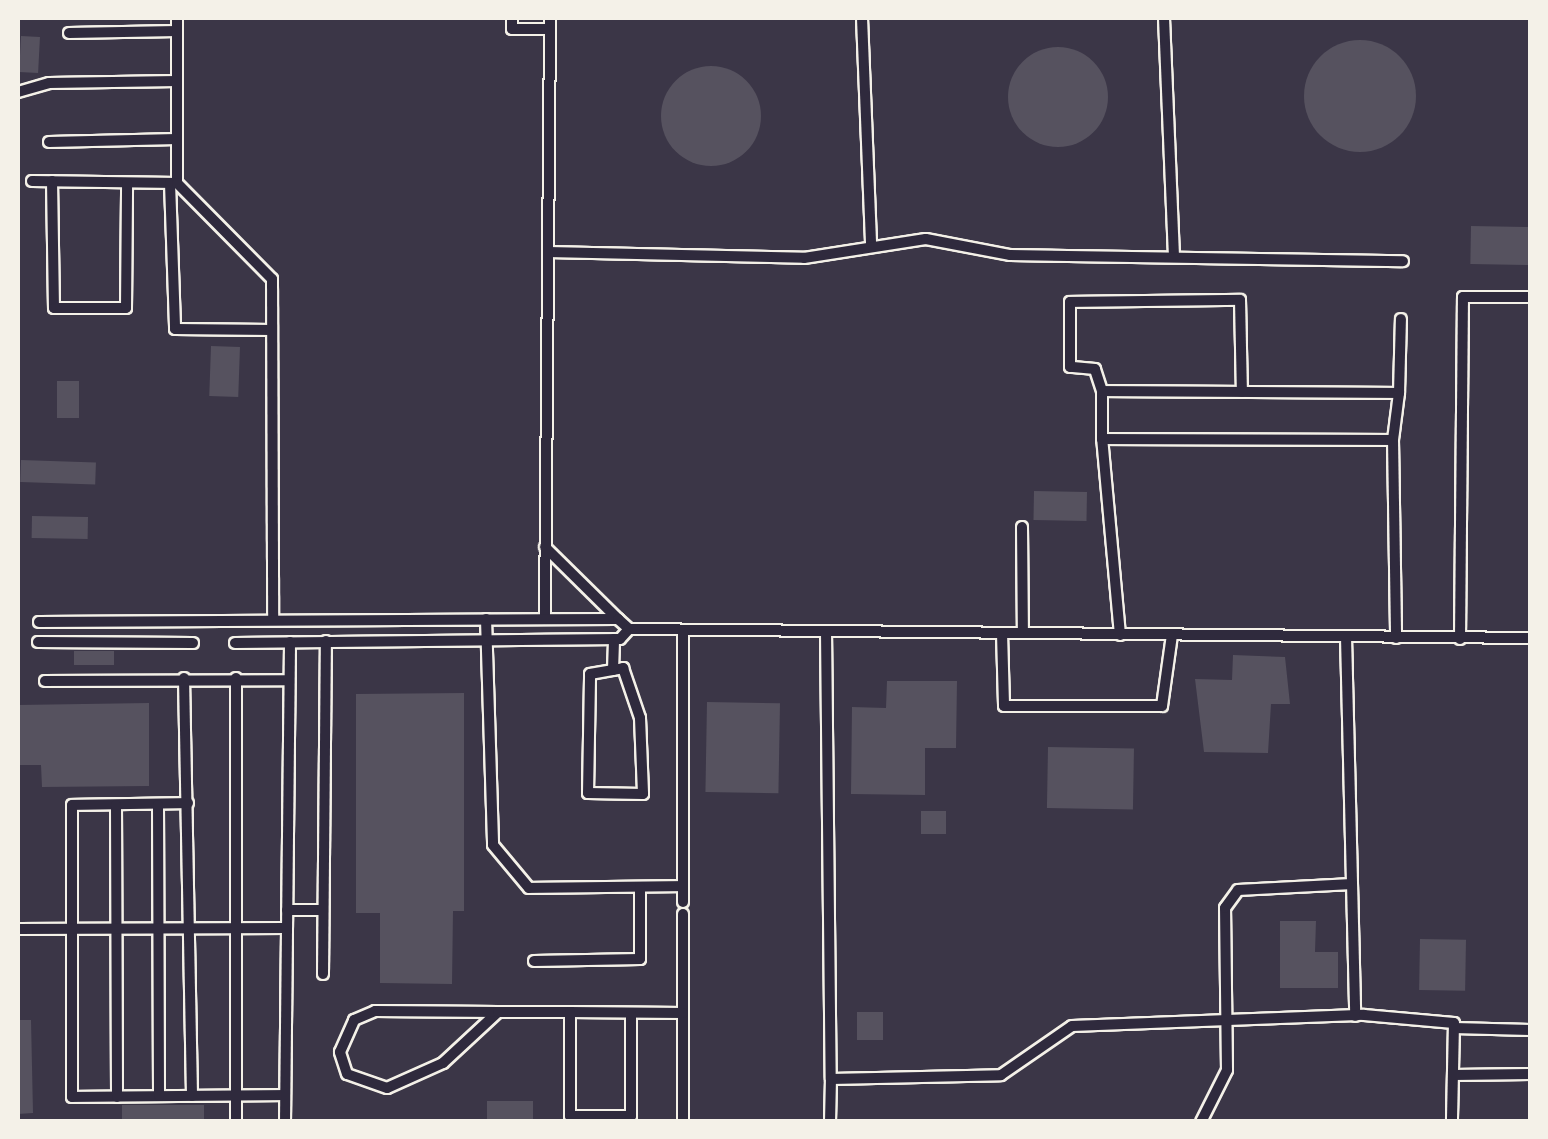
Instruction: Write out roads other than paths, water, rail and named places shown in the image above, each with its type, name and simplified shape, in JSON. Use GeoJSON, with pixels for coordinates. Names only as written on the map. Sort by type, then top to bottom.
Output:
{"type":"FeatureCollection","features":[{"type":"Feature","properties":{"kind":"lane"},"geometry":{"type":"LineString","coordinates":[[177,18],[175,329],[272,330]]}},
{"type":"Feature","properties":{"kind":"lane"},"geometry":{"type":"LineString","coordinates":[[512,18],[512,29],[550,23],[545,619]]}},
{"type":"Feature","properties":{"kind":"lane"},"geometry":{"type":"LineString","coordinates":[[862,18],[871,246]]}},
{"type":"Feature","properties":{"kind":"lane"},"geometry":{"type":"LineString","coordinates":[[1164,18],[1174,257]]}},
{"type":"Feature","properties":{"kind":"lane"},"geometry":{"type":"LineString","coordinates":[[69,33],[177,31]]}},
{"type":"Feature","properties":{"kind":"lane"},"geometry":{"type":"LineString","coordinates":[[18,92],[176,81]]}},
{"type":"Feature","properties":{"kind":"lane"},"geometry":{"type":"LineString","coordinates":[[49,142],[176,139]]}},
{"type":"Feature","properties":{"kind":"lane"},"geometry":{"type":"LineString","coordinates":[[32,181],[173,183],[272,279],[273,620]]}},
{"type":"Feature","properties":{"kind":"lane"},"geometry":{"type":"LineString","coordinates":[[52,181],[54,308],[126,308],[128,182]]}},
{"type":"Feature","properties":{"kind":"lane"},"geometry":{"type":"LineString","coordinates":[[548,252],[804,258],[926,239],[1010,255],[1403,261]]}},
{"type":"Feature","properties":{"kind":"lane"},"geometry":{"type":"LineString","coordinates":[[1460,639],[1462,297],[1530,296]]}},
{"type":"Feature","properties":{"kind":"lane"},"geometry":{"type":"LineString","coordinates":[[1120,634],[1102,439],[1102,391],[1095,369],[1070,367],[1070,302],[1240,300],[1242,392]]}},
{"type":"Feature","properties":{"kind":"lane"},"geometry":{"type":"LineString","coordinates":[[1396,638],[1393,440],[1400,393],[1401,318]]}},
{"type":"Feature","properties":{"kind":"lane"},"geometry":{"type":"LineString","coordinates":[[1102,391],[1400,393]]}},
{"type":"Feature","properties":{"kind":"lane"},"geometry":{"type":"LineString","coordinates":[[1102,439],[1393,440]]}},
{"type":"Feature","properties":{"kind":"lane"},"geometry":{"type":"LineString","coordinates":[[1022,527],[1024,633]]}},
{"type":"Feature","properties":{"kind":"lane"},"geometry":{"type":"LineString","coordinates":[[545,546],[629,630]]}},
{"type":"Feature","properties":{"kind":"lane"},"geometry":{"type":"LineString","coordinates":[[486,619],[493,844],[529,888],[683,886]]}},
{"type":"Feature","properties":{"kind":"lane"},"geometry":{"type":"LineString","coordinates":[[39,622],[618,619]]}},
{"type":"Feature","properties":{"kind":"lane"},"geometry":{"type":"LineString","coordinates":[[235,643],[614,639],[629,630],[1530,638]]}},
{"type":"Feature","properties":{"kind":"lane"},"geometry":{"type":"LineString","coordinates":[[683,630],[683,1122]]}},
{"type":"Feature","properties":{"kind":"lane"},"geometry":{"type":"LineString","coordinates":[[826,632],[830,1122]]}},
{"type":"Feature","properties":{"kind":"lane"},"geometry":{"type":"LineString","coordinates":[[1002,633],[1004,706],[1162,706],[1172,635]]}},
{"type":"Feature","properties":{"kind":"lane"},"geometry":{"type":"LineString","coordinates":[[1346,637],[1355,1016]]}},
{"type":"Feature","properties":{"kind":"lane"},"geometry":{"type":"LineString","coordinates":[[614,639],[614,670]]}},
{"type":"Feature","properties":{"kind":"lane"},"geometry":{"type":"LineString","coordinates":[[323,974],[326,641]]}},
{"type":"Feature","properties":{"kind":"lane"},"geometry":{"type":"LineString","coordinates":[[38,642],[193,643]]}},
{"type":"Feature","properties":{"kind":"lane"},"geometry":{"type":"LineString","coordinates":[[285,1122],[290,642]]}},
{"type":"Feature","properties":{"kind":"lane"},"geometry":{"type":"LineString","coordinates":[[624,668],[640,718],[642,794],[588,793],[590,674],[614,670],[624,668]]}},
{"type":"Feature","properties":{"kind":"lane"},"geometry":{"type":"LineString","coordinates":[[184,678],[192,1096]]}},
{"type":"Feature","properties":{"kind":"lane"},"geometry":{"type":"LineString","coordinates":[[236,678],[236,1122]]}},
{"type":"Feature","properties":{"kind":"lane"},"geometry":{"type":"LineString","coordinates":[[45,681],[287,680]]}},
{"type":"Feature","properties":{"kind":"lane"},"geometry":{"type":"LineString","coordinates":[[188,803],[72,805],[72,1097],[285,1095]]}},
{"type":"Feature","properties":{"kind":"lane"},"geometry":{"type":"LineString","coordinates":[[116,804],[117,1097]]}},
{"type":"Feature","properties":{"kind":"lane"},"geometry":{"type":"LineString","coordinates":[[158,804],[159,1096]]}},
{"type":"Feature","properties":{"kind":"lane"},"geometry":{"type":"LineString","coordinates":[[1201,1122],[1226,1070],[1231,1026],[1225,908],[1238,890],[1352,884]]}},
{"type":"Feature","properties":{"kind":"lane"},"geometry":{"type":"LineString","coordinates":[[534,961],[640,960],[640,887]]}},
{"type":"Feature","properties":{"kind":"lane"},"geometry":{"type":"LineString","coordinates":[[287,910],[324,910]]}},
{"type":"Feature","properties":{"kind":"lane"},"geometry":{"type":"LineString","coordinates":[[18,930],[287,928]]}},
{"type":"Feature","properties":{"kind":"lane"},"geometry":{"type":"LineString","coordinates":[[498,1012],[443,1063],[387,1088],[347,1074],[340,1052],[354,1020],[375,1011],[683,1013]]}},
{"type":"Feature","properties":{"kind":"lane"},"geometry":{"type":"LineString","coordinates":[[570,1012],[570,1116],[631,1116],[631,1013]]}},
{"type":"Feature","properties":{"kind":"lane"},"geometry":{"type":"LineString","coordinates":[[831,1079],[1001,1075],[1072,1026],[1231,1026],[1355,1016],[1454,1028],[1530,1030]]}},
{"type":"Feature","properties":{"kind":"lane"},"geometry":{"type":"LineString","coordinates":[[1452,1122],[1454,1028]]}},
{"type":"Feature","properties":{"kind":"lane"},"geometry":{"type":"LineString","coordinates":[[1453,1075],[1530,1074]]}}]}
